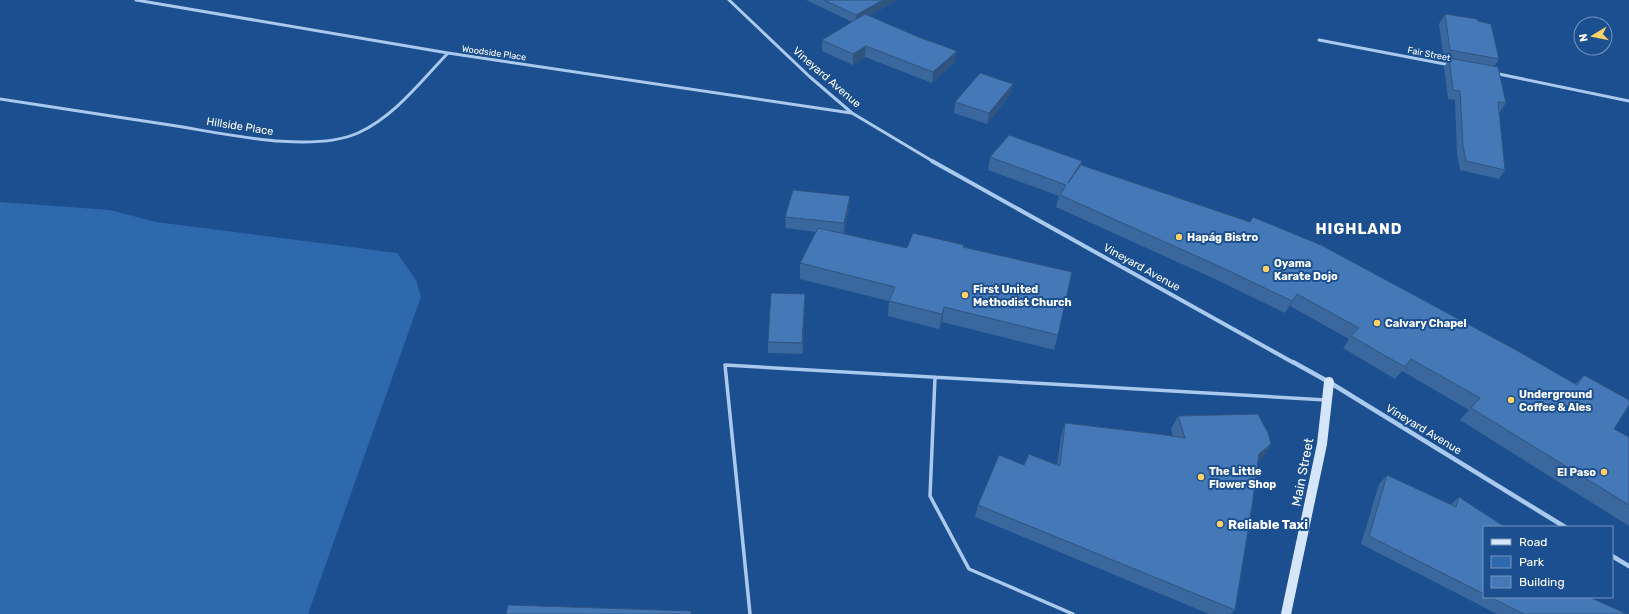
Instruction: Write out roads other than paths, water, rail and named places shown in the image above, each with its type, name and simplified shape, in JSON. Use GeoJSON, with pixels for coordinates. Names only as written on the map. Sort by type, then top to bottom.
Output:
{"type":"FeatureCollection","features":[{"type":"Feature","properties":{"kind":"street","name":"Woodside Place"},"geometry":{"type":"LineString","coordinates":[[136,0],[448,53],[852,113]]}},
{"type":"Feature","properties":{"kind":"street","name":"Vineyard Avenue"},"geometry":{"type":"LineString","coordinates":[[729,0],[810,78],[852,113],[968,182],[1329,382],[1563,526]]}},
{"type":"Feature","properties":{"kind":"street","name":"Fair Street"},"geometry":{"type":"LineString","coordinates":[[1319,40],[1458,66]]}},
{"type":"Feature","properties":{"kind":"street","name":"Hillside Place"},"geometry":{"type":"LineString","coordinates":[[0,99],[276,141],[315,142],[343,138],[370,127],[392,109],[448,53]]}},
{"type":"Feature","properties":{"kind":"street"},"geometry":{"type":"LineString","coordinates":[[1489,72],[1629,101]]}},
{"type":"Feature","properties":{"kind":"street","name":"Main Street"},"geometry":{"type":"LineString","coordinates":[[1286,614],[1322,444],[1329,382]]}},
{"type":"Feature","properties":{"kind":"street"},"geometry":{"type":"LineString","coordinates":[[1613,557],[1629,566]]}},
{"type":"Feature","properties":{"kind":"lane"},"geometry":{"type":"LineString","coordinates":[[750,614],[725,365],[1327,400]]}},
{"type":"Feature","properties":{"kind":"lane"},"geometry":{"type":"LineString","coordinates":[[935,377],[930,496],[969,569],[1073,614]]}},
{"type":"Feature","properties":{"kind":"place","name":"Hapág Bistro"},"geometry":{"type":"Point","coordinates":[1179,237]}},
{"type":"Feature","properties":{"kind":"place","name":"Oyama Karate Dojo"},"geometry":{"type":"Point","coordinates":[1266,269]}},
{"type":"Feature","properties":{"kind":"place","name":"First United Methodist Church"},"geometry":{"type":"Point","coordinates":[965,295]}},
{"type":"Feature","properties":{"kind":"place","name":"Calvary Chapel"},"geometry":{"type":"Point","coordinates":[1377,323]}},
{"type":"Feature","properties":{"kind":"place","name":"Underground Coffee & Ales"},"geometry":{"type":"Point","coordinates":[1511,400]}},
{"type":"Feature","properties":{"kind":"place","name":"El Paso"},"geometry":{"type":"Point","coordinates":[1604,472]}},
{"type":"Feature","properties":{"kind":"place","name":"The Little Flower Shop"},"geometry":{"type":"Point","coordinates":[1201,477]}},
{"type":"Feature","properties":{"kind":"place","name":"Reliable Taxi"},"geometry":{"type":"Point","coordinates":[1220,524]}},
{"type":"Feature","properties":{"kind":"district","name":"HIGHLAND"},"geometry":{"type":"Point","coordinates":[1359,229]}}]}
